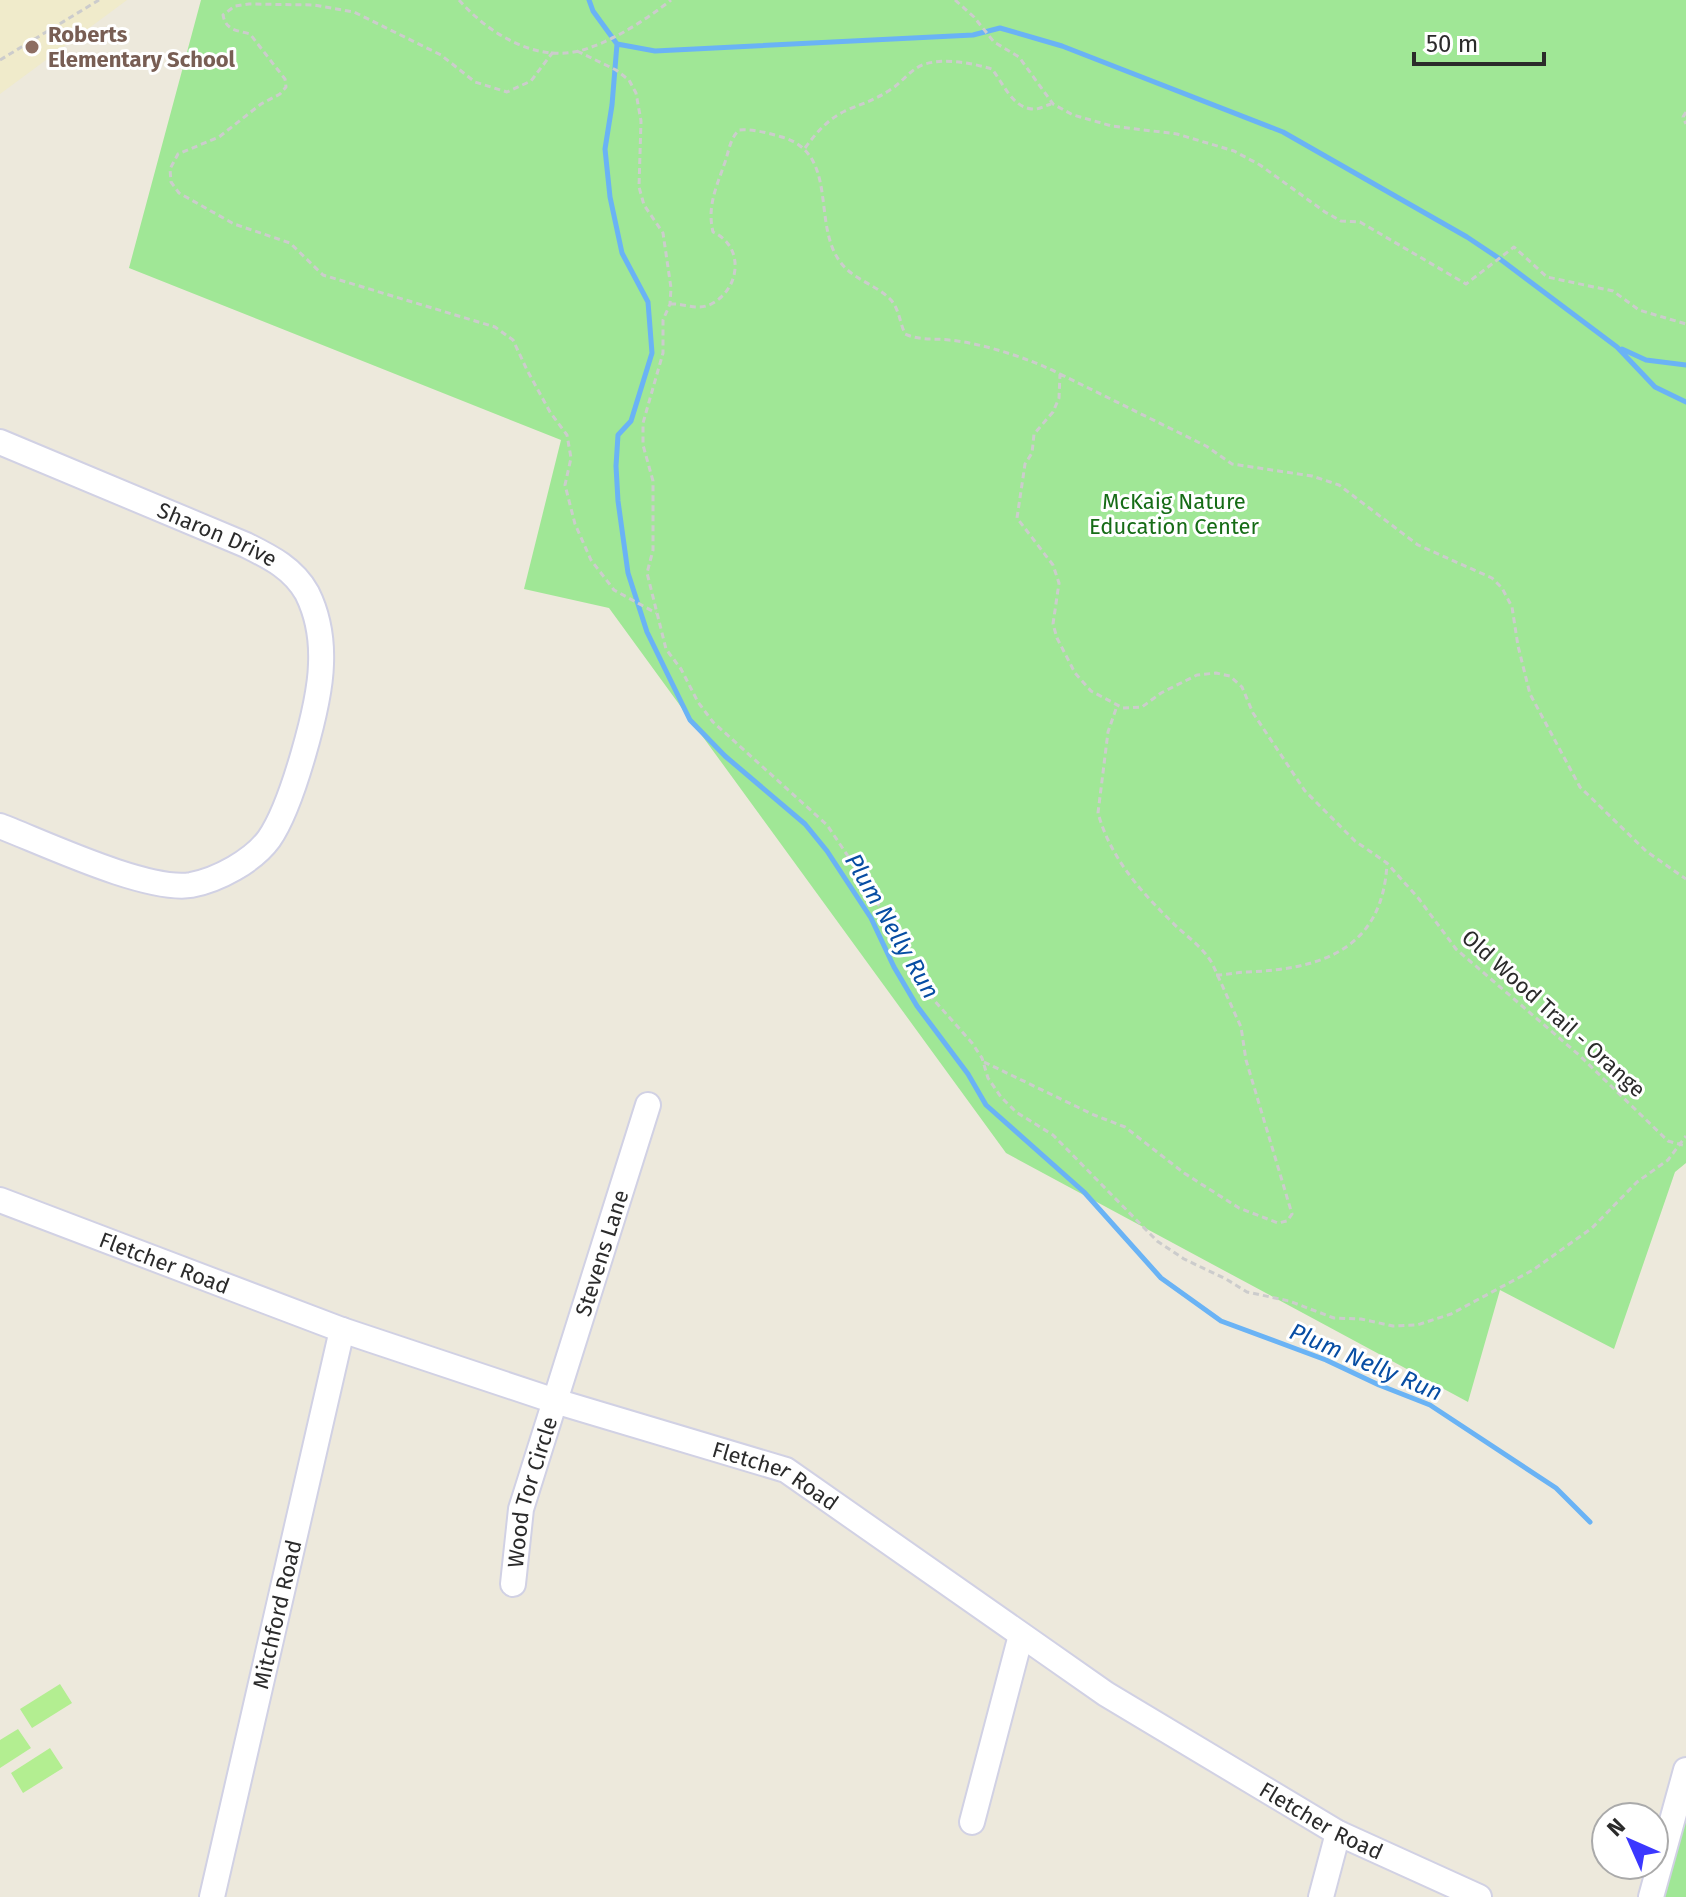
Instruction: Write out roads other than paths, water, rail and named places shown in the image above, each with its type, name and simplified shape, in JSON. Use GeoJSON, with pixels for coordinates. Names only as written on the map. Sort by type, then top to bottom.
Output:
{"type":"FeatureCollection","features":[{"type":"Feature","properties":{"kind":"street","name":"Sharon Drive"},"geometry":{"type":"LineString","coordinates":[[0,442],[280,562],[306,592],[319,630],[321,666],[313,715],[288,804],[267,840],[244,860],[211,879],[189,885],[144,880],[0,826]]}},
{"type":"Feature","properties":{"kind":"street","name":"Stevens Lane"},"geometry":{"type":"LineString","coordinates":[[555,1401],[648,1105]]}},
{"type":"Feature","properties":{"kind":"street","name":"Fletcher Road"},"geometry":{"type":"LineString","coordinates":[[0,1200],[342,1330],[555,1401],[786,1470],[1106,1694],[1338,1833],[1479,1897]]}},
{"type":"Feature","properties":{"kind":"street","name":"Mitchford Road"},"geometry":{"type":"LineString","coordinates":[[212,1897],[342,1330]]}},
{"type":"Feature","properties":{"kind":"street","name":"Wood Tor Circle"},"geometry":{"type":"LineString","coordinates":[[513,1584],[521,1509],[555,1401]]}},
{"type":"Feature","properties":{"kind":"street"},"geometry":{"type":"LineString","coordinates":[[972,1822],[1021,1635]]}},
{"type":"Feature","properties":{"kind":"street"},"geometry":{"type":"LineString","coordinates":[[1651,1897],[1686,1770]]}},
{"type":"Feature","properties":{"kind":"street"},"geometry":{"type":"LineString","coordinates":[[1321,1897],[1338,1833]]}},
{"type":"Feature","properties":{"kind":"waterway"},"geometry":{"type":"LineString","coordinates":[[589,0],[593,11],[617,44],[655,51],[973,35],[1000,28],[1062,46],[1283,132],[1500,259],[1617,347],[1655,387],[1686,402]]}},
{"type":"Feature","properties":{"kind":"waterway","name":"Plum Nelly Run"},"geometry":{"type":"LineString","coordinates":[[617,44],[605,149],[610,197],[622,253],[648,302],[652,353],[631,421],[618,435],[618,501],[628,573],[647,632],[690,720],[725,756],[805,824],[827,851],[871,918],[917,1006],[968,1074],[986,1105],[1084,1192],[1161,1278],[1221,1321],[1326,1360],[1430,1405],[1556,1488],[1590,1522]]}},
{"type":"Feature","properties":{"kind":"waterway"},"geometry":{"type":"LineString","coordinates":[[1622,349],[1646,360],[1686,365]]}},
{"type":"Feature","properties":{"kind":"place","name":"Roberts Elementary School"},"geometry":{"type":"Point","coordinates":[32,47]}},
{"type":"Feature","properties":{"kind":"park label","name":"McKaig Nature Education Center"},"geometry":{"type":"Point","coordinates":[1174,514]}}]}
